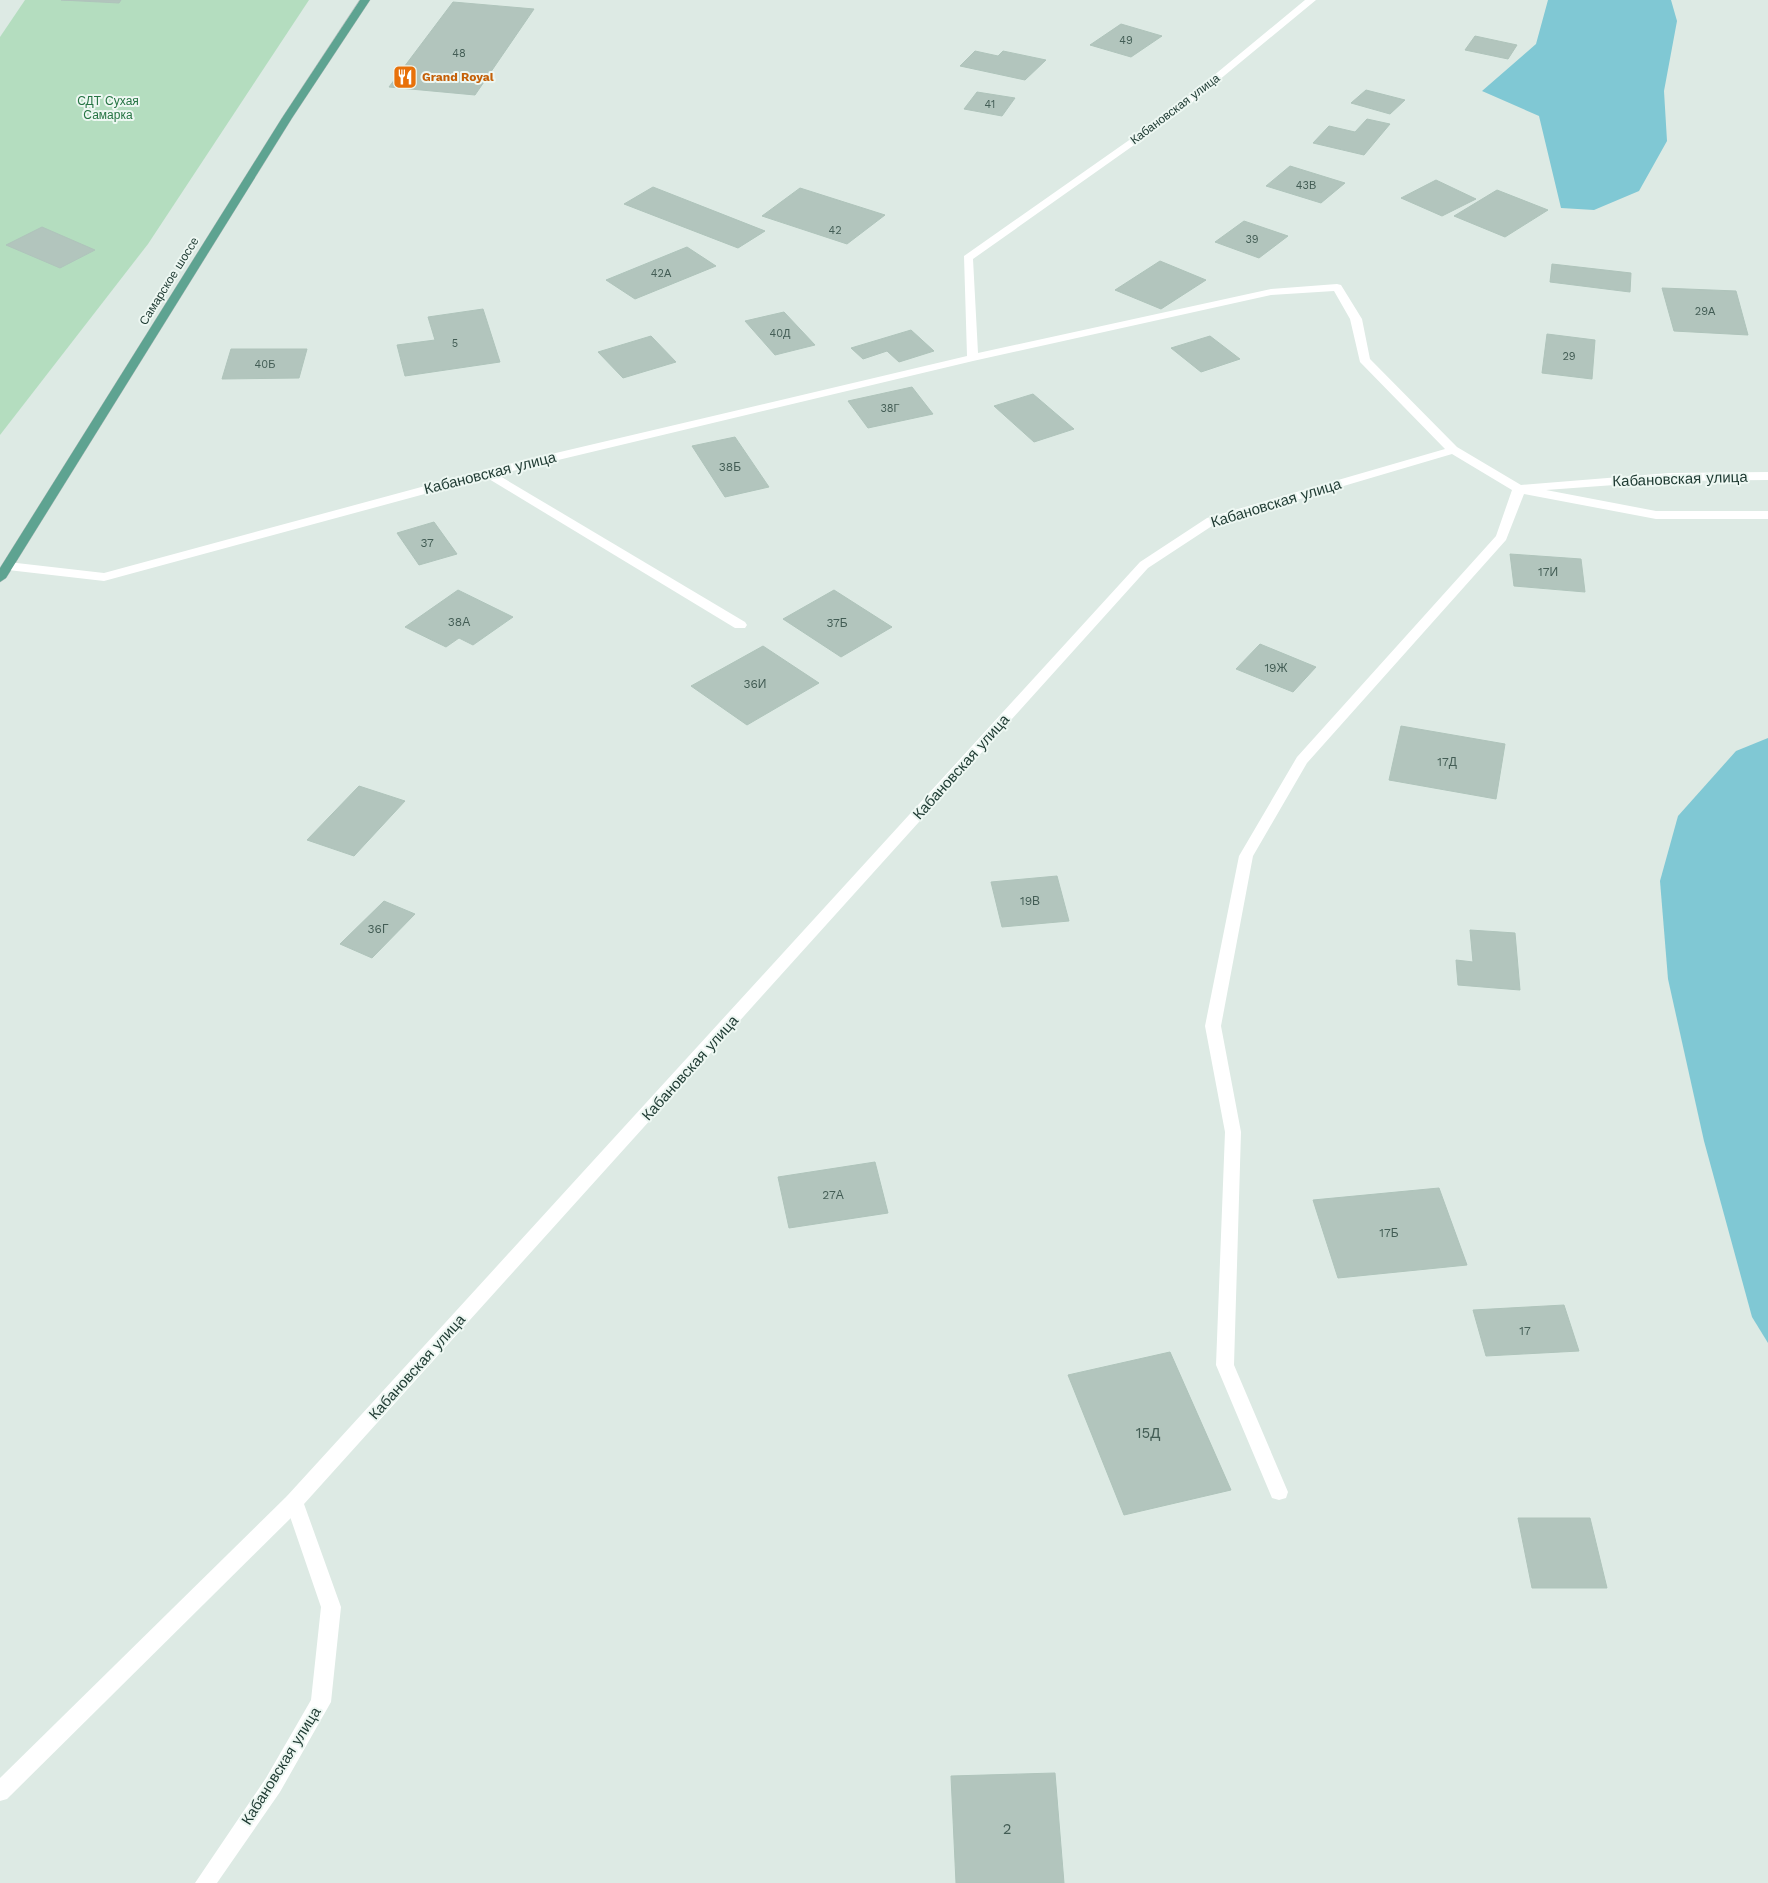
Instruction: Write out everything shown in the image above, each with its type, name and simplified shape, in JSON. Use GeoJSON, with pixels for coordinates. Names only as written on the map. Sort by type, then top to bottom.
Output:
{"type":"FeatureCollection","features":[{"type":"Feature","properties":{"kind":"main road","name":"Самарское шоссе"},"geometry":{"type":"LineString","coordinates":[[0,578],[287,118],[365,0]]}},
{"type":"Feature","properties":{"kind":"street","name":"Кабановская улица"},"geometry":{"type":"LineString","coordinates":[[973,358],[968,258],[1174,112],[1311,0]]}},
{"type":"Feature","properties":{"kind":"street","name":"Кабановская улица"},"geometry":{"type":"LineString","coordinates":[[8,566],[104,577],[488,472],[973,358],[1271,292],[1337,287],[1356,319],[1364,360],[1453,450],[1519,489],[1669,477],[1768,476]]}},
{"type":"Feature","properties":{"kind":"street","name":"Кабановская улица"},"geometry":{"type":"LineString","coordinates":[[205,1883],[273,1785],[321,1702],[331,1607],[294,1502],[1144,565],[1211,521],[1453,450]]}},
{"type":"Feature","properties":{"kind":"street"},"geometry":{"type":"LineString","coordinates":[[488,472],[740,625]]}},
{"type":"Feature","properties":{"kind":"street"},"geometry":{"type":"LineString","coordinates":[[1279,1492],[1225,1366],[1234,1132],[1212,1026],[1246,856],[1302,760],[1502,537],[1519,489],[1656,515],[1768,514]]}},
{"type":"Feature","properties":{"kind":"street"},"geometry":{"type":"LineString","coordinates":[[0,1792],[294,1502]]}},
{"type":"Feature","properties":{"kind":"green space","name":"СДТ Сухая Самарка"},"geometry":{"type":"Polygon","coordinates":[[[25,0],[309,0],[148,244],[0,435],[0,37],[25,0]]]}},
{"type":"Feature","properties":{"kind":"water"},"geometry":{"type":"Polygon","coordinates":[[[1548,0],[1671,0],[1677,21],[1664,91],[1667,141],[1639,191],[1594,210],[1561,208],[1539,116],[1482,91],[1536,44],[1548,0]]]}},
{"type":"Feature","properties":{"kind":"water"},"geometry":{"type":"Polygon","coordinates":[[[1768,738],[1768,1343],[1752,1317],[1704,1141],[1668,979],[1660,881],[1678,816],[1736,751],[1768,738]]]}},
{"type":"Feature","properties":{"kind":"building"},"geometry":{"type":"Polygon","coordinates":[[[61,0],[121,0],[119,3],[61,0]]]}},
{"type":"Feature","properties":{"kind":"building"},"geometry":{"type":"Polygon","coordinates":[[[453,2],[534,9],[475,95],[389,87],[453,2]]]}},
{"type":"Feature","properties":{"kind":"building"},"geometry":{"type":"Polygon","coordinates":[[[1121,24],[1162,36],[1131,57],[1090,45],[1121,24]]]}},
{"type":"Feature","properties":{"kind":"building"},"geometry":{"type":"Polygon","coordinates":[[[1475,36],[1517,45],[1508,59],[1465,50],[1475,36]]]}},
{"type":"Feature","properties":{"kind":"building"},"geometry":{"type":"Polygon","coordinates":[[[975,51],[998,56],[1003,51],[1046,60],[1025,80],[960,66],[975,51]]]}},
{"type":"Feature","properties":{"kind":"building"},"geometry":{"type":"Polygon","coordinates":[[[1366,90],[1405,100],[1390,114],[1351,103],[1366,90]]]}},
{"type":"Feature","properties":{"kind":"building"},"geometry":{"type":"Polygon","coordinates":[[[977,92],[1015,98],[1002,116],[964,109],[977,92]]]}},
{"type":"Feature","properties":{"kind":"building"},"geometry":{"type":"Polygon","coordinates":[[[1367,119],[1390,124],[1364,155],[1313,143],[1329,126],[1355,132],[1367,119]]]}},
{"type":"Feature","properties":{"kind":"building"},"geometry":{"type":"Polygon","coordinates":[[[1290,166],[1345,183],[1321,203],[1266,186],[1290,166]]]}},
{"type":"Feature","properties":{"kind":"building"},"geometry":{"type":"Polygon","coordinates":[[[1436,180],[1476,199],[1442,216],[1401,198],[1436,180]]]}},
{"type":"Feature","properties":{"kind":"building"},"geometry":{"type":"Polygon","coordinates":[[[653,187],[765,231],[738,248],[624,204],[653,187]]]}},
{"type":"Feature","properties":{"kind":"building"},"geometry":{"type":"Polygon","coordinates":[[[800,188],[885,215],[847,244],[762,216],[800,188]]]}},
{"type":"Feature","properties":{"kind":"building"},"geometry":{"type":"Polygon","coordinates":[[[1497,190],[1548,210],[1505,237],[1454,216],[1497,190]]]}},
{"type":"Feature","properties":{"kind":"building"},"geometry":{"type":"Polygon","coordinates":[[[1244,221],[1288,236],[1259,258],[1215,242],[1244,221]]]}},
{"type":"Feature","properties":{"kind":"building"},"geometry":{"type":"Polygon","coordinates":[[[42,227],[95,250],[60,268],[6,245],[42,227]]]}},
{"type":"Feature","properties":{"kind":"building"},"geometry":{"type":"Polygon","coordinates":[[[687,247],[716,266],[635,299],[606,280],[687,247]]]}},
{"type":"Feature","properties":{"kind":"building"},"geometry":{"type":"Polygon","coordinates":[[[1160,261],[1206,280],[1161,309],[1115,290],[1160,261]]]}},
{"type":"Feature","properties":{"kind":"building"},"geometry":{"type":"Polygon","coordinates":[[[1552,264],[1631,273],[1630,292],[1550,282],[1552,264]]]}},
{"type":"Feature","properties":{"kind":"building"},"geometry":{"type":"Polygon","coordinates":[[[1662,288],[1736,291],[1748,335],[1674,331],[1662,288]]]}},
{"type":"Feature","properties":{"kind":"building"},"geometry":{"type":"Polygon","coordinates":[[[483,309],[500,362],[405,376],[397,345],[435,340],[428,317],[483,309]]]}},
{"type":"Feature","properties":{"kind":"building"},"geometry":{"type":"Polygon","coordinates":[[[784,312],[815,345],[775,355],[745,321],[784,312]]]}},
{"type":"Feature","properties":{"kind":"building"},"geometry":{"type":"Polygon","coordinates":[[[911,330],[934,351],[899,362],[887,351],[863,359],[851,348],[911,330]]]}},
{"type":"Feature","properties":{"kind":"building"},"geometry":{"type":"Polygon","coordinates":[[[1547,334],[1595,340],[1592,379],[1542,373],[1547,334]]]}},
{"type":"Feature","properties":{"kind":"building"},"geometry":{"type":"Polygon","coordinates":[[[651,336],[676,362],[623,378],[598,352],[651,336]]]}},
{"type":"Feature","properties":{"kind":"building"},"geometry":{"type":"Polygon","coordinates":[[[1210,336],[1240,359],[1201,372],[1171,348],[1210,336]]]}},
{"type":"Feature","properties":{"kind":"building"},"geometry":{"type":"Polygon","coordinates":[[[231,349],[307,349],[299,378],[222,379],[231,349]]]}},
{"type":"Feature","properties":{"kind":"building"},"geometry":{"type":"Polygon","coordinates":[[[912,387],[933,414],[868,428],[848,401],[912,387]]]}},
{"type":"Feature","properties":{"kind":"building"},"geometry":{"type":"Polygon","coordinates":[[[1033,394],[1074,429],[1034,442],[994,406],[1033,394]]]}},
{"type":"Feature","properties":{"kind":"building"},"geometry":{"type":"Polygon","coordinates":[[[735,437],[769,487],[725,497],[692,446],[735,437]]]}},
{"type":"Feature","properties":{"kind":"building"},"geometry":{"type":"Polygon","coordinates":[[[434,522],[457,554],[419,565],[397,533],[434,522]]]}},
{"type":"Feature","properties":{"kind":"building"},"geometry":{"type":"Polygon","coordinates":[[[1510,554],[1581,559],[1585,592],[1514,586],[1510,554]]]}},
{"type":"Feature","properties":{"kind":"building"},"geometry":{"type":"Polygon","coordinates":[[[458,590],[513,617],[473,645],[459,638],[446,647],[405,627],[458,590]]]}},
{"type":"Feature","properties":{"kind":"building"},"geometry":{"type":"Polygon","coordinates":[[[834,590],[892,627],[841,657],[783,619],[834,590]]]}},
{"type":"Feature","properties":{"kind":"building"},"geometry":{"type":"Polygon","coordinates":[[[1260,644],[1316,667],[1293,692],[1236,669],[1260,644]]]}},
{"type":"Feature","properties":{"kind":"building"},"geometry":{"type":"Polygon","coordinates":[[[763,646],[819,683],[747,725],[691,686],[763,646]]]}},
{"type":"Feature","properties":{"kind":"building"},"geometry":{"type":"Polygon","coordinates":[[[1401,726],[1505,744],[1496,799],[1389,780],[1401,726]]]}},
{"type":"Feature","properties":{"kind":"building"},"geometry":{"type":"Polygon","coordinates":[[[359,786],[405,801],[354,856],[307,840],[359,786]]]}},
{"type":"Feature","properties":{"kind":"building"},"geometry":{"type":"Polygon","coordinates":[[[1057,876],[1069,921],[1002,927],[991,882],[1057,876]]]}},
{"type":"Feature","properties":{"kind":"building"},"geometry":{"type":"Polygon","coordinates":[[[384,901],[415,914],[372,958],[340,944],[384,901]]]}},
{"type":"Feature","properties":{"kind":"building"},"geometry":{"type":"Polygon","coordinates":[[[1470,930],[1515,933],[1520,990],[1458,985],[1456,960],[1473,962],[1470,930]]]}},
{"type":"Feature","properties":{"kind":"building"},"geometry":{"type":"Polygon","coordinates":[[[875,1162],[888,1213],[789,1228],[778,1177],[875,1162]]]}},
{"type":"Feature","properties":{"kind":"building"},"geometry":{"type":"Polygon","coordinates":[[[1439,1188],[1467,1265],[1338,1278],[1313,1200],[1439,1188]]]}},
{"type":"Feature","properties":{"kind":"building"},"geometry":{"type":"Polygon","coordinates":[[[1564,1305],[1579,1351],[1486,1356],[1473,1310],[1564,1305]]]}},
{"type":"Feature","properties":{"kind":"building"},"geometry":{"type":"Polygon","coordinates":[[[1170,1352],[1231,1490],[1124,1515],[1068,1375],[1170,1352]]]}},
{"type":"Feature","properties":{"kind":"building"},"geometry":{"type":"Polygon","coordinates":[[[1518,1518],[1590,1518],[1607,1588],[1532,1588],[1518,1518]]]}},
{"type":"Feature","properties":{"kind":"building"},"geometry":{"type":"Polygon","coordinates":[[[1055,1773],[1064,1883],[956,1883],[951,1776],[1055,1773]]]}},
{"type":"Feature","properties":{"kind":"place","name":"Grand Royal"},"geometry":{"type":"Point","coordinates":[405,77]}}]}
